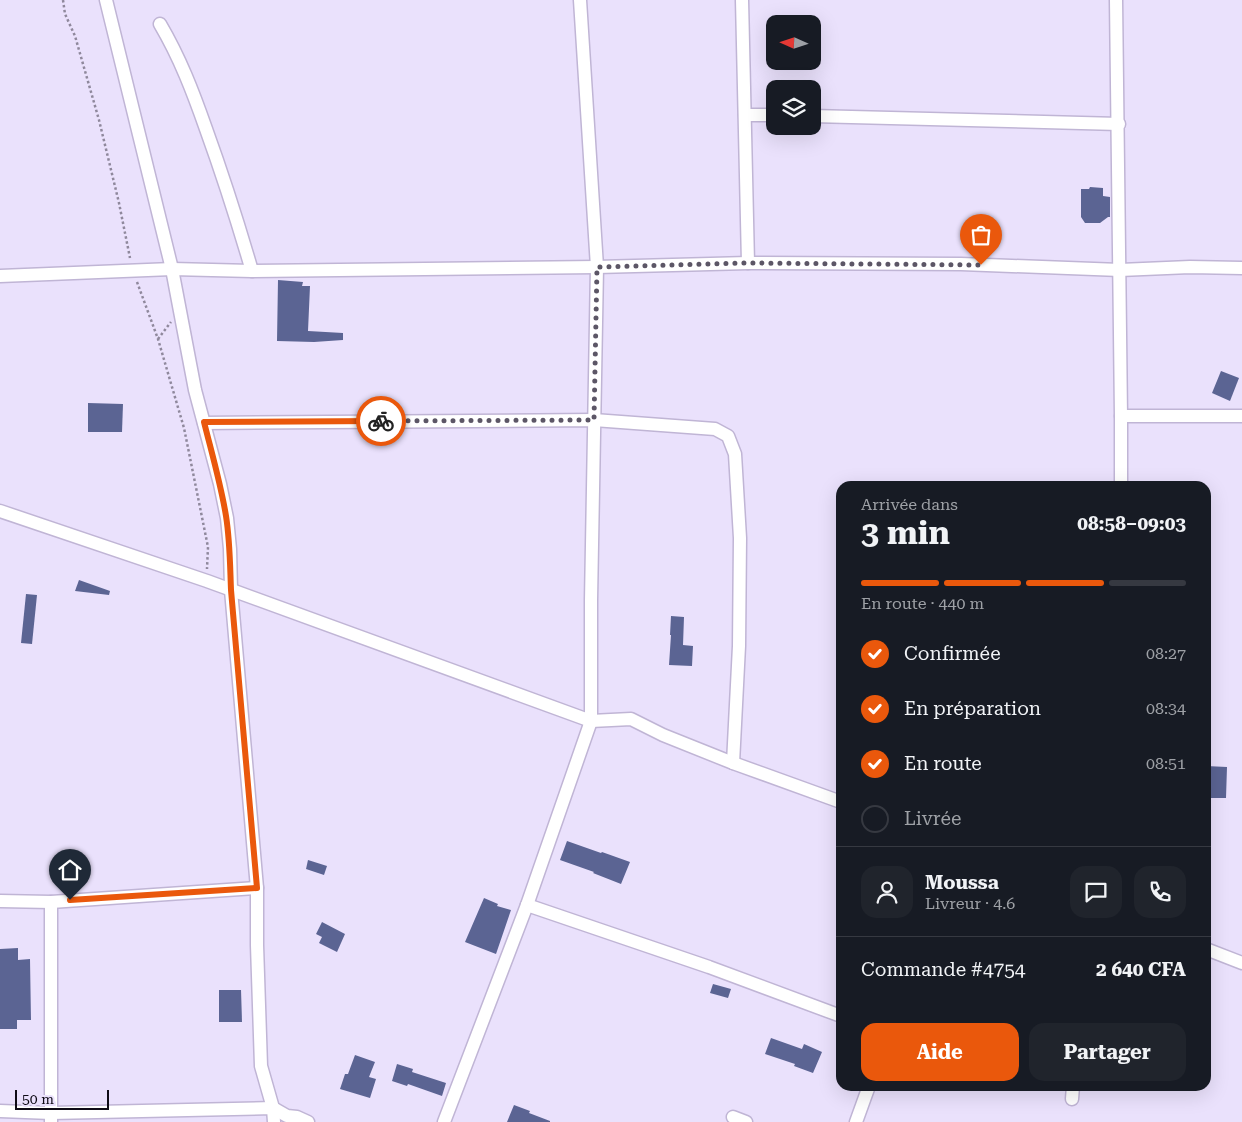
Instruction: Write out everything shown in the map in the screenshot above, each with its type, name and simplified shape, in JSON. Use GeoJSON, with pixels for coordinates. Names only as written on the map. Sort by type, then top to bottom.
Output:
{"type":"FeatureCollection","features":[{"type":"Feature","properties":{"kind":"street"},"geometry":{"type":"LineString","coordinates":[[106,0],[172,269],[195,390],[227,518],[231,590],[257,888],[261,1066],[273,1108],[274,1122]]}},
{"type":"Feature","properties":{"kind":"street"},"geometry":{"type":"LineString","coordinates":[[444,1122],[527,905],[591,721],[590,600],[597,267],[580,0]]}},
{"type":"Feature","properties":{"kind":"street"},"geometry":{"type":"LineString","coordinates":[[742,0],[748,263]]}},
{"type":"Feature","properties":{"kind":"street"},"geometry":{"type":"LineString","coordinates":[[1116,0],[1119,124],[1121,481]]}},
{"type":"Feature","properties":{"kind":"street"},"geometry":{"type":"LineString","coordinates":[[160,24],[172,45],[193,92],[219,163],[252,270]]}},
{"type":"Feature","properties":{"kind":"street"},"geometry":{"type":"LineString","coordinates":[[745,115],[766,115]]}},
{"type":"Feature","properties":{"kind":"street"},"geometry":{"type":"LineString","coordinates":[[821,116],[1119,124]]}},
{"type":"Feature","properties":{"kind":"street"},"geometry":{"type":"LineString","coordinates":[[0,276],[172,269],[597,267],[748,263],[961,264],[1120,270],[1242,268]]}},
{"type":"Feature","properties":{"kind":"street"},"geometry":{"type":"LineString","coordinates":[[1122,416],[1242,416]]}},
{"type":"Feature","properties":{"kind":"street"},"geometry":{"type":"LineString","coordinates":[[204,422],[594,420],[715,429],[728,436],[735,454],[740,538],[739,646],[733,763]]}},
{"type":"Feature","properties":{"kind":"street"},"geometry":{"type":"LineString","coordinates":[[0,511],[207,581],[591,721],[631,719],[663,736],[836,800]]}},
{"type":"Feature","properties":{"kind":"street"},"geometry":{"type":"LineString","coordinates":[[0,901],[51,902],[257,888]]}},
{"type":"Feature","properties":{"kind":"street"},"geometry":{"type":"LineString","coordinates":[[51,902],[51,1117]]}},
{"type":"Feature","properties":{"kind":"street"},"geometry":{"type":"LineString","coordinates":[[527,905],[709,967],[836,1014]]}},
{"type":"Feature","properties":{"kind":"street"},"geometry":{"type":"LineString","coordinates":[[1211,951],[1242,963]]}},
{"type":"Feature","properties":{"kind":"street"},"geometry":{"type":"LineString","coordinates":[[856,1122],[867,1091]]}},
{"type":"Feature","properties":{"kind":"street"},"geometry":{"type":"LineString","coordinates":[[1072,1099],[1073,1091]]}},
{"type":"Feature","properties":{"kind":"street"},"geometry":{"type":"LineString","coordinates":[[0,1112],[51,1117],[273,1108],[287,1116],[297,1117],[308,1122]]}},
{"type":"Feature","properties":{"kind":"street"},"geometry":{"type":"LineString","coordinates":[[733,1117],[746,1122]]}},
{"type":"Feature","properties":{"kind":"path"},"geometry":{"type":"LineString","coordinates":[[63,0],[65,14],[75,36],[99,120],[120,203],[132,271],[158,339],[184,428],[208,547],[207,581]]}},
{"type":"Feature","properties":{"kind":"building"},"geometry":{"type":"Polygon","coordinates":[[[1090,187],[1103,188],[1103,196],[1110,197],[1110,217],[1100,223],[1085,223],[1081,217],[1081,189],[1089,189],[1090,187]]]}},
{"type":"Feature","properties":{"kind":"building"},"geometry":{"type":"Polygon","coordinates":[[[278,280],[303,282],[302,286],[310,286],[308,331],[343,333],[343,340],[314,342],[277,341],[278,280]]]}},
{"type":"Feature","properties":{"kind":"building"},"geometry":{"type":"Polygon","coordinates":[[[1221,371],[1239,378],[1230,401],[1212,393],[1221,371]]]}},
{"type":"Feature","properties":{"kind":"building"},"geometry":{"type":"Polygon","coordinates":[[[88,403],[123,404],[122,432],[88,432],[88,403]]]}},
{"type":"Feature","properties":{"kind":"building"},"geometry":{"type":"Polygon","coordinates":[[[79,580],[110,591],[109,595],[75,591],[79,580]]]}},
{"type":"Feature","properties":{"kind":"building"},"geometry":{"type":"Polygon","coordinates":[[[26,594],[37,595],[32,644],[21,643],[26,594]]]}},
{"type":"Feature","properties":{"kind":"building"},"geometry":{"type":"Polygon","coordinates":[[[671,616],[684,617],[683,645],[693,646],[692,666],[669,665],[671,616]]]}},
{"type":"Feature","properties":{"kind":"building"},"geometry":{"type":"Polygon","coordinates":[[[1211,766],[1227,767],[1226,798],[1211,798],[1211,766]]]}},
{"type":"Feature","properties":{"kind":"building"},"geometry":{"type":"Polygon","coordinates":[[[567,841],[630,862],[621,884],[560,860],[567,841]]]}},
{"type":"Feature","properties":{"kind":"building"},"geometry":{"type":"Polygon","coordinates":[[[308,860],[327,866],[324,875],[306,869],[308,860]]]}},
{"type":"Feature","properties":{"kind":"building"},"geometry":{"type":"Polygon","coordinates":[[[484,898],[498,904],[497,906],[511,910],[496,954],[465,942],[484,898]]]}},
{"type":"Feature","properties":{"kind":"building"},"geometry":{"type":"Polygon","coordinates":[[[322,922],[345,934],[337,952],[319,943],[322,937],[316,934],[322,922]]]}},
{"type":"Feature","properties":{"kind":"building"},"geometry":{"type":"Polygon","coordinates":[[[18,948],[18,960],[30,959],[31,1020],[17,1020],[17,1029],[0,1029],[0,949],[18,948]]]}},
{"type":"Feature","properties":{"kind":"building"},"geometry":{"type":"Polygon","coordinates":[[[713,984],[731,989],[728,998],[710,993],[713,984]]]}},
{"type":"Feature","properties":{"kind":"building"},"geometry":{"type":"Polygon","coordinates":[[[219,990],[241,990],[242,1022],[219,1022],[219,990]]]}},
{"type":"Feature","properties":{"kind":"building"},"geometry":{"type":"Polygon","coordinates":[[[771,1038],[802,1049],[804,1044],[822,1052],[813,1073],[794,1066],[795,1064],[765,1054],[771,1038]]]}},
{"type":"Feature","properties":{"kind":"building"},"geometry":{"type":"Polygon","coordinates":[[[355,1055],[375,1062],[369,1077],[376,1079],[370,1098],[340,1089],[355,1055]]]}},
{"type":"Feature","properties":{"kind":"building"},"geometry":{"type":"Polygon","coordinates":[[[397,1064],[413,1069],[412,1072],[446,1083],[442,1096],[408,1084],[407,1086],[392,1081],[397,1064]]]}},
{"type":"Feature","properties":{"kind":"building"},"geometry":{"type":"Polygon","coordinates":[[[514,1105],[530,1111],[529,1113],[550,1122],[507,1122],[514,1105]]]}},
{"type":"Feature","properties":{"kind":"way so far"},"geometry":{"type":"LineString","coordinates":[[381,421],[594,420],[597,267],[748,263],[981,265]]}},
{"type":"Feature","properties":{"kind":"route"},"geometry":{"type":"LineString","coordinates":[[70,900],[257,888],[231,590],[227,518],[204,422],[381,421]]}}]}
